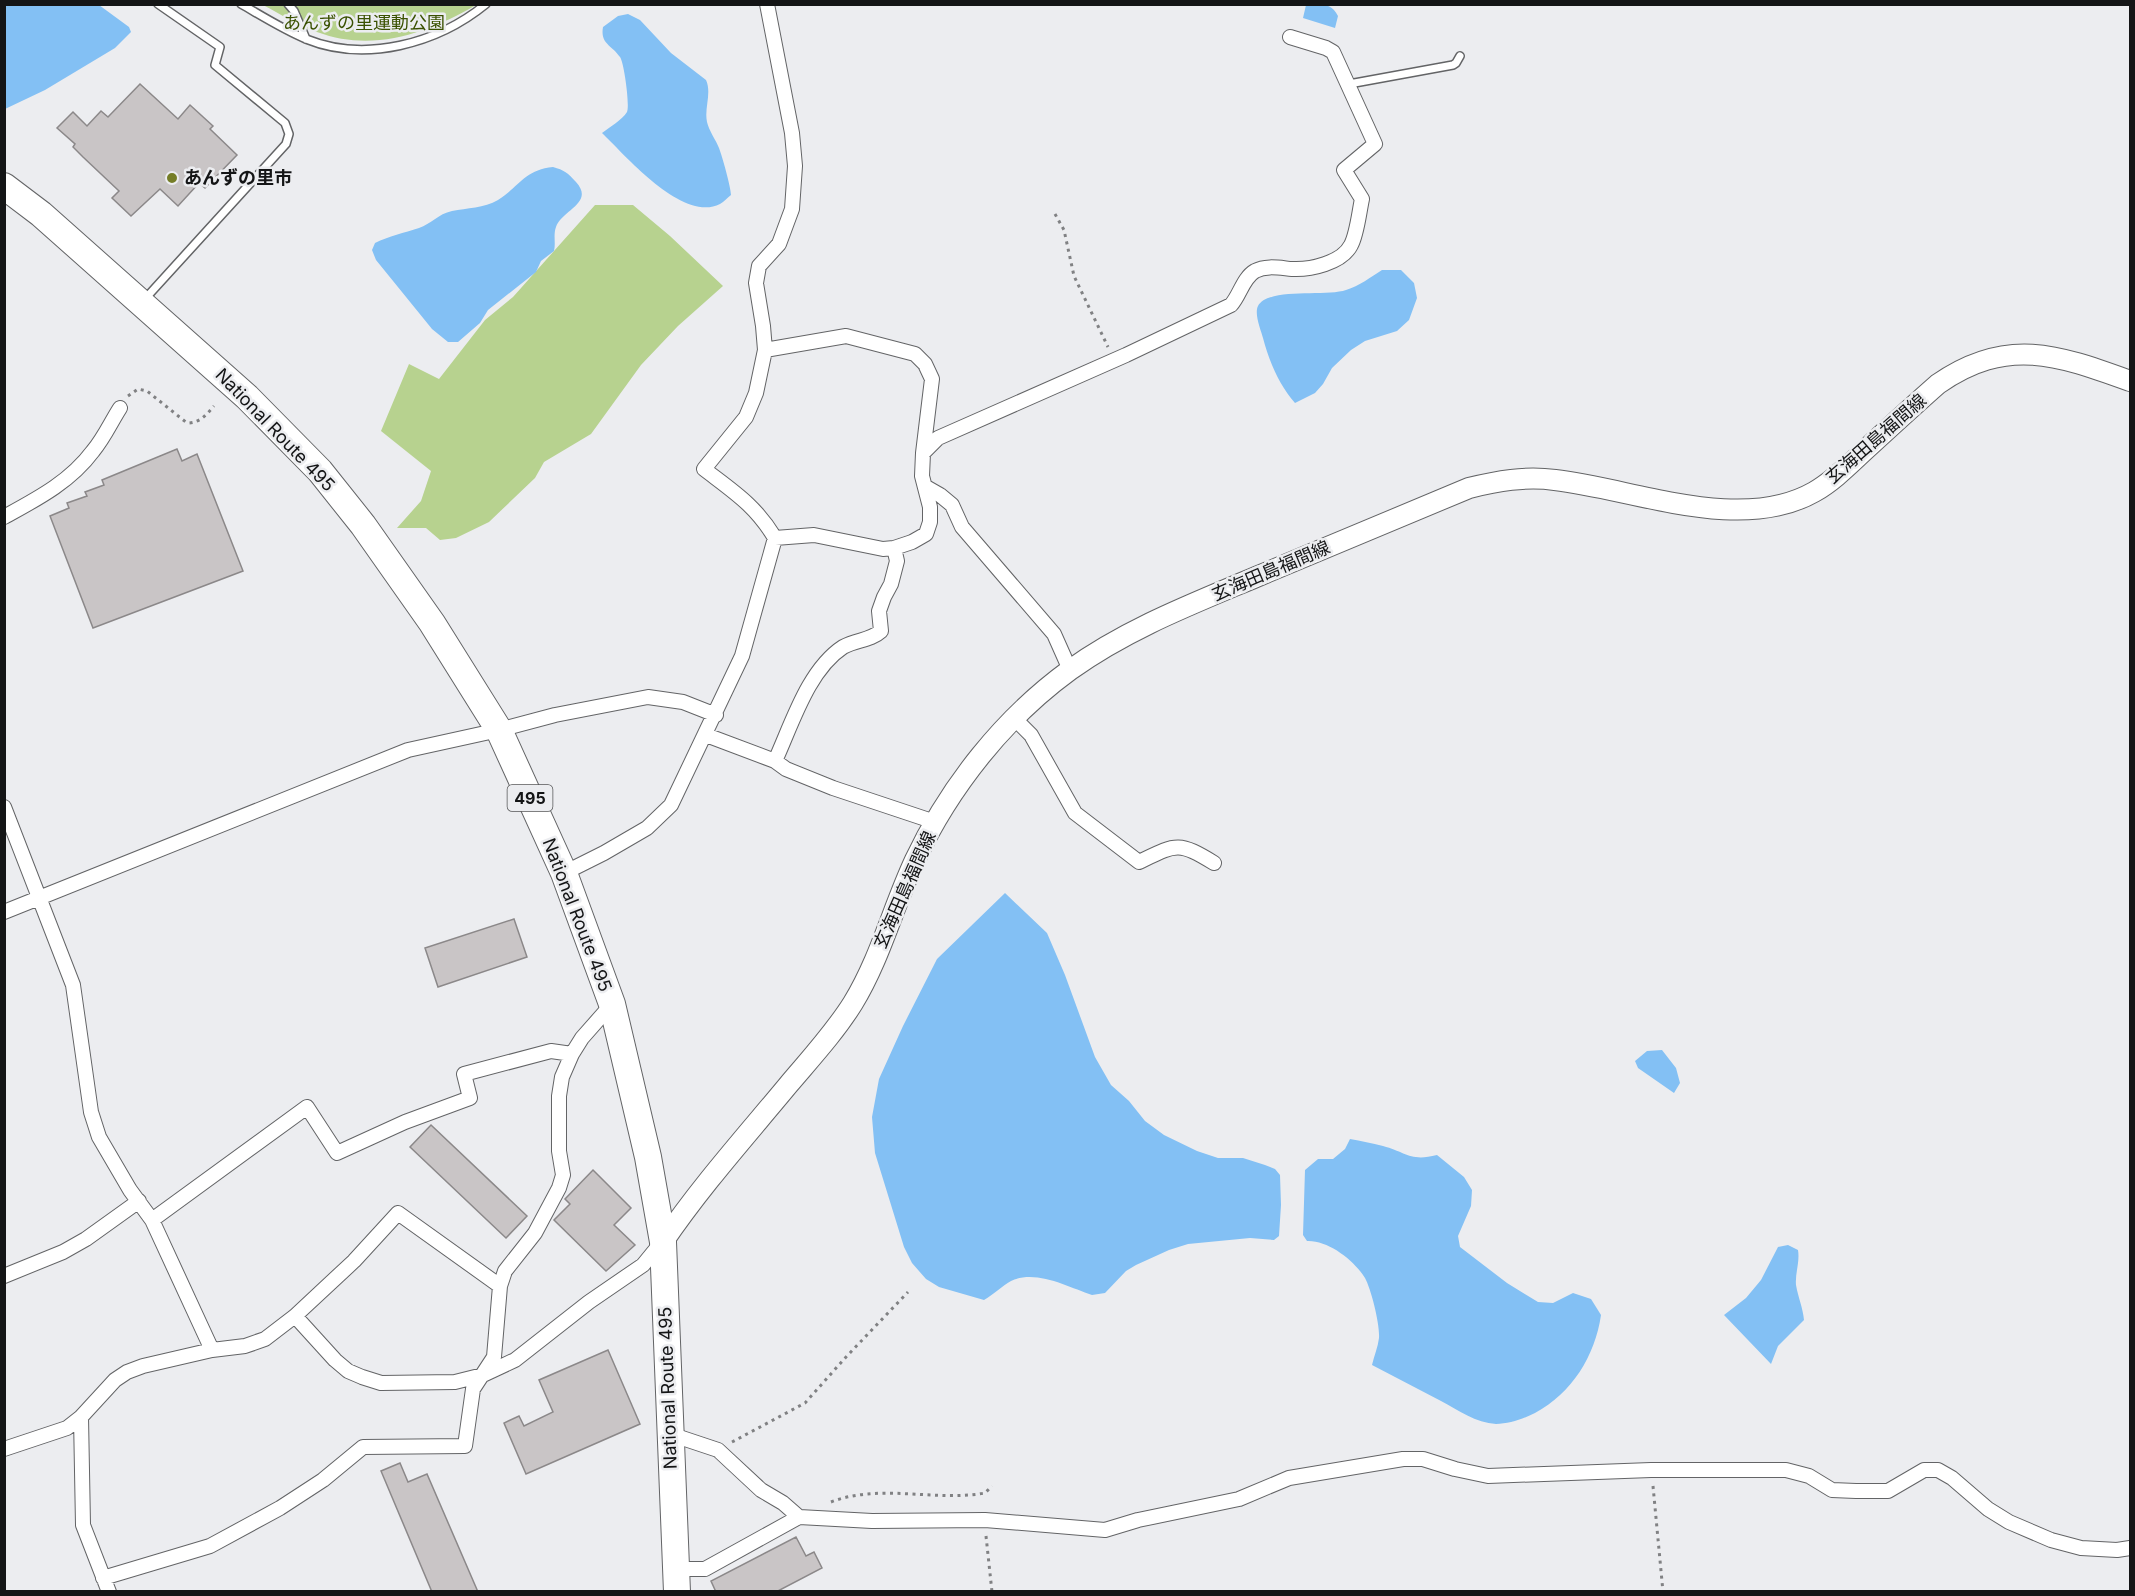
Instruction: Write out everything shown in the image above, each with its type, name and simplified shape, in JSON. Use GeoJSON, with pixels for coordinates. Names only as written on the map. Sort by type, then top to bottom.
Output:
{"type":"FeatureCollection","features":[{"type":"Feature","properties":{"kind":"highway","name":"National Route 495"},"geometry":{"type":"LineString","coordinates":[[4,186],[41,214],[247,397],[320,471],[363,525],[425,613],[499,730],[564,873],[612,1004],[648,1157],[663,1242],[676,1580]]}},
{"type":"Feature","properties":{"kind":"main road","name":"玄海田島福間線"},"geometry":{"type":"LineString","coordinates":[[663,1242],[689,1203],[823,1045],[852,1005],[866,980],[914,861],[935,822],[982,754],[1014,718],[1070,670],[1116,640],[1168,614],[1469,488],[1500,481],[1554,480],[1706,508],[1737,511],[1765,509],[1789,503],[1822,487],[1938,384],[1954,372],[1973,363],[2009,354],[2041,355],[2072,360],[2130,381]]}},
{"type":"Feature","properties":{"kind":"street"},"geometry":{"type":"LineString","coordinates":[[564,873],[604,854],[647,828],[671,805],[716,715],[742,656],[775,538],[764,519],[752,506],[704,469],[746,417],[756,393],[765,350],[764,326],[756,283],[759,266],[779,244],[792,209],[795,166],[792,133],[767,4]]}},
{"type":"Feature","properties":{"kind":"street"},"geometry":{"type":"LineString","coordinates":[[923,453],[938,438],[1231,305],[1239,297],[1245,281],[1254,272],[1265,268],[1313,267],[1338,258],[1351,246],[1362,200],[1344,170],[1375,144],[1333,52],[1290,37]]}},
{"type":"Feature","properties":{"kind":"street"},"geometry":{"type":"LineString","coordinates":[[765,350],[846,336],[915,354],[926,364],[932,379],[922,476],[930,507],[930,522],[926,534],[912,542],[883,549],[814,535],[775,538]]}},
{"type":"Feature","properties":{"kind":"street"},"geometry":{"type":"LineString","coordinates":[[4,518],[41,496],[80,467],[94,450],[120,408]]}},
{"type":"Feature","properties":{"kind":"street"},"geometry":{"type":"LineString","coordinates":[[926,487],[952,505],[962,527],[1054,634],[1070,670]]}},
{"type":"Feature","properties":{"kind":"street"},"geometry":{"type":"LineString","coordinates":[[775,761],[811,681],[825,663],[844,647],[862,639],[874,638],[880,631],[879,611],[891,584],[897,561],[894,548]]}},
{"type":"Feature","properties":{"kind":"street"},"geometry":{"type":"LineString","coordinates":[[4,912],[408,750],[648,697],[683,702],[716,715]]}},
{"type":"Feature","properties":{"kind":"street"},"geometry":{"type":"LineString","coordinates":[[1014,718],[1031,735],[1075,813],[1138,862],[1164,850],[1180,846],[1214,863]]}},
{"type":"Feature","properties":{"kind":"street"},"geometry":{"type":"LineString","coordinates":[[706,735],[775,761],[786,769],[833,788],[935,822]]}},
{"type":"Feature","properties":{"kind":"street"},"geometry":{"type":"LineString","coordinates":[[4,807],[73,985],[84,1070],[93,1121],[99,1137],[152,1220],[212,1350]]}},
{"type":"Feature","properties":{"kind":"street"},"geometry":{"type":"LineString","coordinates":[[103,1578],[210,1546],[279,1508],[323,1480],[363,1447],[465,1446],[472,1389],[494,1357],[500,1286],[505,1271],[536,1233],[559,1188],[563,1175],[559,1151],[558,1096],[562,1077],[582,1038],[612,1004]]}},
{"type":"Feature","properties":{"kind":"street"},"geometry":{"type":"LineString","coordinates":[[152,1220],[307,1107],[337,1153],[405,1122],[470,1098],[464,1074],[551,1051],[572,1054]]}},
{"type":"Feature","properties":{"kind":"street"},"geometry":{"type":"LineString","coordinates":[[4,1276],[63,1252],[86,1239],[138,1201]]}},
{"type":"Feature","properties":{"kind":"street"},"geometry":{"type":"LineString","coordinates":[[4,1449],[67,1428],[81,1417],[115,1380],[127,1372],[212,1350],[245,1346],[265,1340],[295,1316],[354,1261],[398,1213],[500,1286]]}},
{"type":"Feature","properties":{"kind":"street"},"geometry":{"type":"LineString","coordinates":[[295,1316],[335,1360],[348,1371],[362,1377],[381,1383],[455,1382],[483,1375],[515,1360],[589,1302],[644,1265],[663,1242]]}},
{"type":"Feature","properties":{"kind":"street"},"geometry":{"type":"LineString","coordinates":[[81,1417],[83,1525],[109,1592]]}},
{"type":"Feature","properties":{"kind":"street"},"geometry":{"type":"LineString","coordinates":[[670,1434],[717,1450],[761,1490],[783,1503],[799,1517]]}},
{"type":"Feature","properties":{"kind":"street"},"geometry":{"type":"LineString","coordinates":[[676,1580],[705,1569],[799,1517],[873,1521],[984,1520],[1105,1530],[1138,1520],[1239,1499],[1289,1478],[1403,1459],[1423,1460],[1488,1476],[1651,1470],[1749,1472],[1786,1470],[1809,1476],[1832,1490],[1856,1491],[1888,1491],[1924,1470],[1938,1470],[1953,1478],[1988,1509],[2009,1522],[2051,1540],[2081,1548],[2117,1550],[2130,1548]]}},
{"type":"Feature","properties":{"kind":"lane"},"geometry":{"type":"LineString","coordinates":[[142,303],[286,144],[289,134],[285,123],[216,65],[220,47],[158,4]]}},
{"type":"Feature","properties":{"kind":"lane"},"geometry":{"type":"LineString","coordinates":[[241,4],[306,39],[345,50],[381,50],[426,38],[469,18],[486,4]]}},
{"type":"Feature","properties":{"kind":"lane"},"geometry":{"type":"LineString","coordinates":[[288,4],[294,11],[306,39]]}},
{"type":"Feature","properties":{"kind":"lane"},"geometry":{"type":"LineString","coordinates":[[1349,84],[1453,65],[1460,56]]}},
{"type":"Feature","properties":{"kind":"path"},"geometry":{"type":"LineString","coordinates":[[1055,214],[1064,230],[1074,276],[1114,360]]}},
{"type":"Feature","properties":{"kind":"path"},"geometry":{"type":"LineString","coordinates":[[120,408],[129,395],[138,389],[147,391],[187,423],[201,420],[214,406]]}},
{"type":"Feature","properties":{"kind":"path"},"geometry":{"type":"LineString","coordinates":[[717,1450],[806,1403],[846,1357],[909,1292]]}},
{"type":"Feature","properties":{"kind":"path"},"geometry":{"type":"LineString","coordinates":[[1651,1470],[1663,1592]]}},
{"type":"Feature","properties":{"kind":"path"},"geometry":{"type":"LineString","coordinates":[[799,1517],[834,1500],[870,1493],[964,1497],[986,1493],[992,1486]]}},
{"type":"Feature","properties":{"kind":"path"},"geometry":{"type":"LineString","coordinates":[[984,1520],[992,1592]]}},
{"type":"Feature","properties":{"kind":"green space","name":"あんずの里運動公園"},"geometry":{"type":"Polygon","coordinates":[[[263,5],[476,5],[439,24],[400,37],[359,41],[338,38],[310,29],[263,5]]]}},
{"type":"Feature","properties":{"kind":"green space"},"geometry":{"type":"Polygon","coordinates":[[[595,205],[633,205],[723,286],[678,326],[641,365],[591,434],[544,462],[535,478],[489,522],[456,538],[440,540],[426,528],[397,528],[421,501],[431,471],[381,431],[409,364],[439,379],[485,320],[513,297],[595,205]]]}},
{"type":"Feature","properties":{"kind":"water"},"geometry":{"type":"Polygon","coordinates":[[[5,4],[99,5],[129,27],[131,32],[115,48],[45,90],[5,109],[5,4]]]}},
{"type":"Feature","properties":{"kind":"water"},"geometry":{"type":"Polygon","coordinates":[[[1320,4],[1332,8],[1338,16],[1335,28],[1303,18],[1306,5],[1320,4]]]}},
{"type":"Feature","properties":{"kind":"water"},"geometry":{"type":"Polygon","coordinates":[[[628,14],[640,20],[671,53],[706,80],[708,85],[707,122],[718,145],[731,191],[731,195],[720,204],[705,207],[689,204],[673,196],[640,171],[602,133],[622,118],[628,108],[622,61],[605,41],[603,27],[618,16],[628,14]]]}},
{"type":"Feature","properties":{"kind":"water"},"geometry":{"type":"Polygon","coordinates":[[[553,167],[571,176],[581,189],[582,196],[580,201],[559,221],[555,233],[554,251],[541,261],[536,272],[488,310],[480,323],[458,342],[448,342],[432,329],[376,260],[372,250],[375,243],[423,226],[447,212],[493,203],[528,175],[553,167]]]}},
{"type":"Feature","properties":{"kind":"water"},"geometry":{"type":"Polygon","coordinates":[[[1382,270],[1401,270],[1414,283],[1417,298],[1409,320],[1397,331],[1365,341],[1351,350],[1332,368],[1315,393],[1295,403],[1279,381],[1265,347],[1258,322],[1258,306],[1273,296],[1346,290],[1382,270]]]}},
{"type":"Feature","properties":{"kind":"water"},"geometry":{"type":"Polygon","coordinates":[[[1005,893],[1047,933],[1095,1057],[1111,1085],[1129,1101],[1145,1121],[1164,1135],[1197,1151],[1218,1158],[1243,1158],[1275,1169],[1280,1175],[1279,1236],[1274,1240],[1250,1238],[1188,1244],[1136,1265],[1126,1271],[1105,1293],[1092,1295],[1052,1280],[1031,1277],[1011,1281],[984,1300],[939,1287],[926,1279],[912,1263],[904,1247],[875,1153],[872,1117],[879,1079],[937,959],[1005,893]]]}},
{"type":"Feature","properties":{"kind":"water"},"geometry":{"type":"Polygon","coordinates":[[[1662,1050],[1676,1068],[1680,1083],[1674,1093],[1638,1068],[1635,1061],[1647,1051],[1662,1050]]]}},
{"type":"Feature","properties":{"kind":"water"},"geometry":{"type":"Polygon","coordinates":[[[1350,1139],[1383,1146],[1414,1157],[1437,1155],[1464,1177],[1472,1190],[1471,1206],[1458,1236],[1460,1247],[1507,1283],[1538,1302],[1553,1303],[1573,1293],[1591,1299],[1601,1315],[1593,1345],[1580,1372],[1571,1384],[1548,1405],[1516,1421],[1501,1424],[1489,1423],[1467,1416],[1372,1365],[1379,1332],[1375,1307],[1365,1278],[1340,1252],[1323,1244],[1307,1241],[1303,1235],[1305,1170],[1318,1159],[1333,1159],[1345,1149],[1350,1139]]]}},
{"type":"Feature","properties":{"kind":"water"},"geometry":{"type":"Polygon","coordinates":[[[1788,1245],[1798,1250],[1796,1285],[1804,1320],[1778,1346],[1771,1364],[1724,1315],[1746,1298],[1761,1280],[1778,1247],[1788,1245]]]}},
{"type":"Feature","properties":{"kind":"building"},"geometry":{"type":"Polygon","coordinates":[[[140,84],[178,119],[190,105],[213,126],[210,129],[237,155],[205,188],[199,183],[178,206],[160,189],[131,216],[112,198],[119,191],[73,147],[75,144],[57,128],[73,112],[87,126],[101,111],[108,117],[140,84]]]}},
{"type":"Feature","properties":{"kind":"building"},"geometry":{"type":"Polygon","coordinates":[[[177,449],[182,461],[197,454],[243,571],[93,628],[50,516],[69,508],[67,503],[87,496],[85,492],[104,485],[102,480],[177,449]]]}},
{"type":"Feature","properties":{"kind":"building"},"geometry":{"type":"Polygon","coordinates":[[[514,919],[527,957],[438,987],[425,948],[514,919]]]}},
{"type":"Feature","properties":{"kind":"building"},"geometry":{"type":"Polygon","coordinates":[[[431,1125],[527,1216],[506,1238],[410,1147],[431,1125]]]}},
{"type":"Feature","properties":{"kind":"building"},"geometry":{"type":"Polygon","coordinates":[[[593,1170],[631,1208],[614,1225],[635,1245],[606,1271],[554,1220],[570,1204],[565,1199],[593,1170]]]}},
{"type":"Feature","properties":{"kind":"building"},"geometry":{"type":"Polygon","coordinates":[[[608,1350],[640,1424],[526,1474],[504,1423],[519,1416],[524,1426],[553,1412],[539,1380],[608,1350]]]}},
{"type":"Feature","properties":{"kind":"building"},"geometry":{"type":"Polygon","coordinates":[[[400,1463],[408,1482],[427,1474],[478,1592],[432,1592],[381,1471],[400,1463]]]}},
{"type":"Feature","properties":{"kind":"building"},"geometry":{"type":"Polygon","coordinates":[[[796,1537],[806,1556],[814,1552],[822,1568],[776,1592],[716,1592],[711,1581],[796,1537]]]}},
{"type":"Feature","properties":{"kind":"place","name":"あんずの里市"},"geometry":{"type":"Point","coordinates":[172,178]}}]}
